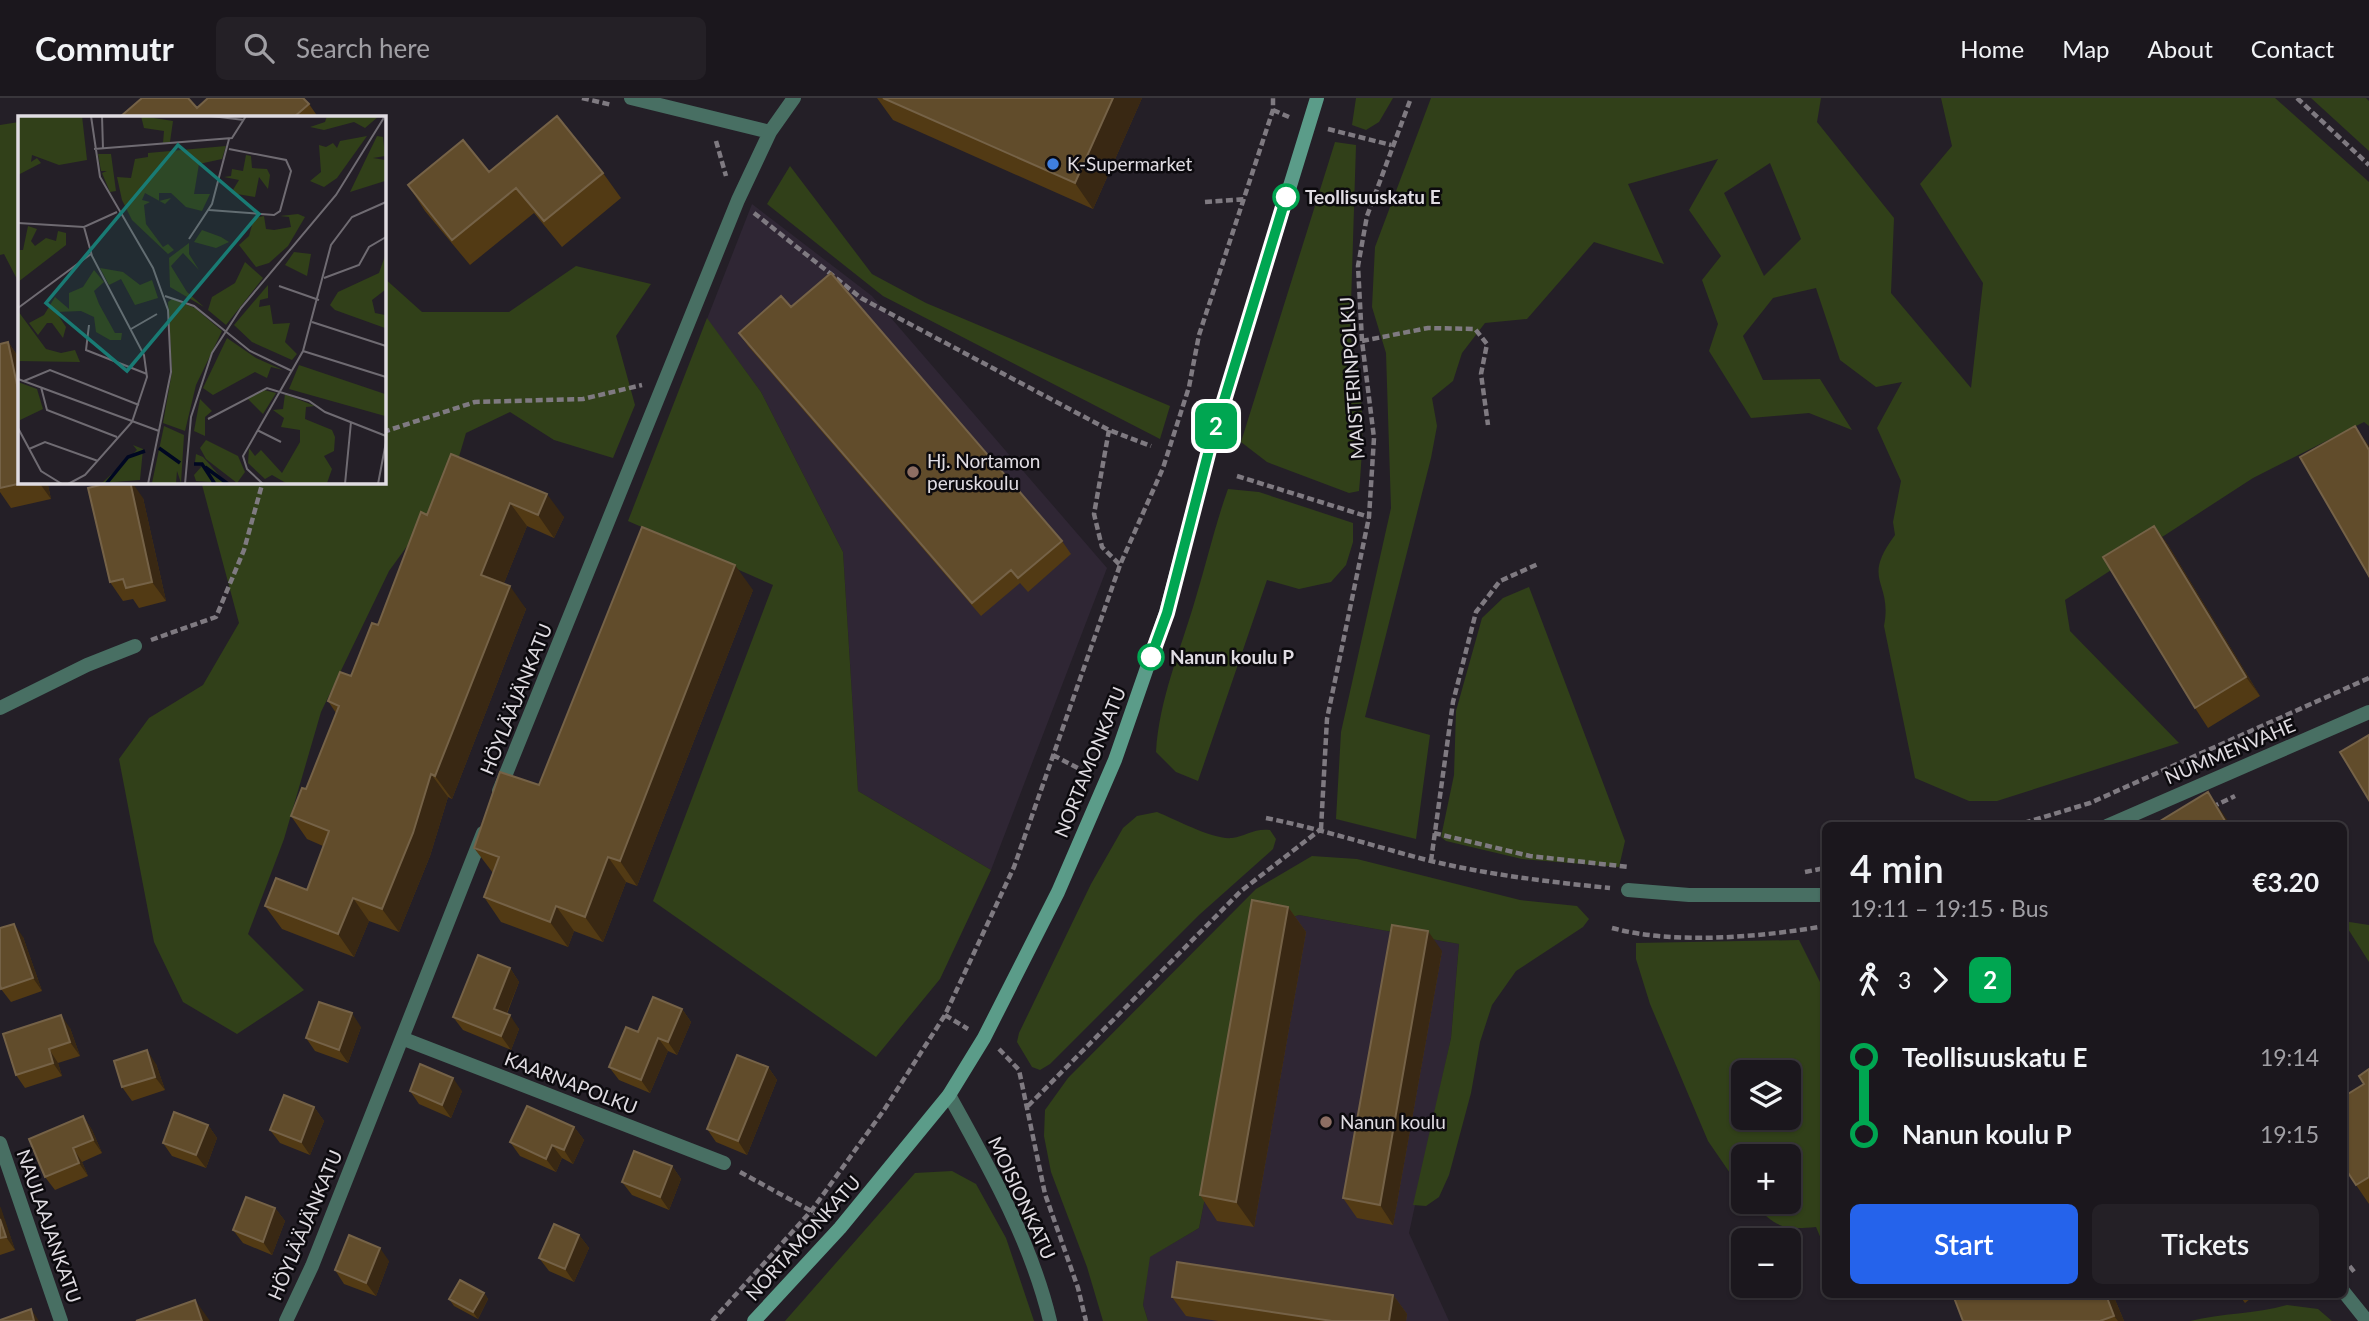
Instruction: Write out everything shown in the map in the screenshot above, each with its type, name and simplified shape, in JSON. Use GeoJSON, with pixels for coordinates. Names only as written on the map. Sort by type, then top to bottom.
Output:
{"type":"FeatureCollection","features":[{"type":"Feature","properties":{"kind":"main road","name":"NORTAMONKATU"},"geometry":{"type":"LineString","coordinates":[[754,1321],[840,1228],[949,1095],[984,1038],[1058,892],[1106,782],[1167,613],[1209,450],[1317,98]]}},
{"type":"Feature","properties":{"kind":"street"},"geometry":{"type":"LineString","coordinates":[[631,98],[770,132]]}},
{"type":"Feature","properties":{"kind":"street","name":"HÖYLÄÄJÄNKATU"},"geometry":{"type":"LineString","coordinates":[[286,1321],[312,1266],[404,1039],[490,815],[738,200],[770,132],[794,98]]}},
{"type":"Feature","properties":{"kind":"street"},"geometry":{"type":"LineString","coordinates":[[0,708],[87,665],[135,646]]}},
{"type":"Feature","properties":{"kind":"street","name":"NUMMENVAHE"},"geometry":{"type":"LineString","coordinates":[[2116,822],[2369,712]]}},
{"type":"Feature","properties":{"kind":"street"},"geometry":{"type":"LineString","coordinates":[[1628,890],[1689,895],[1822,895]]}},
{"type":"Feature","properties":{"kind":"street","name":"KAARNAPOLKU"},"geometry":{"type":"LineString","coordinates":[[404,1039],[724,1163]]}},
{"type":"Feature","properties":{"kind":"street","name":"MOISIONKATU"},"geometry":{"type":"LineString","coordinates":[[949,1095],[1001,1189],[1043,1291],[1050,1321]]}},
{"type":"Feature","properties":{"kind":"street","name":"NAULAAJANKATU"},"geometry":{"type":"LineString","coordinates":[[0,1143],[61,1321]]}},
{"type":"Feature","properties":{"kind":"street"},"geometry":{"type":"LineString","coordinates":[[2347,1296],[2367,1321]]}},
{"type":"Feature","properties":{"kind":"path"},"geometry":{"type":"LineString","coordinates":[[712,1321],[812,1210],[884,1110],[945,1015],[1014,867],[1120,565],[1163,468],[1189,387],[1199,335],[1273,110],[1273,98]]}},
{"type":"Feature","properties":{"kind":"path","name":"MAISTERINPOLKU"},"geometry":{"type":"LineString","coordinates":[[1321,829],[1327,719],[1369,517],[1374,438],[1362,341],[1358,267],[1367,216],[1411,98]]}},
{"type":"Feature","properties":{"kind":"path"},"geometry":{"type":"LineString","coordinates":[[2297,98],[2369,165]]}},
{"type":"Feature","properties":{"kind":"path"},"geometry":{"type":"LineString","coordinates":[[1205,202],[1245,199]]}},
{"type":"Feature","properties":{"kind":"path"},"geometry":{"type":"LineString","coordinates":[[738,200],[862,298],[1110,430],[1151,446]]}},
{"type":"Feature","properties":{"kind":"path"},"geometry":{"type":"LineString","coordinates":[[1362,341],[1428,328],[1475,329],[1487,344],[1481,374],[1488,425]]}},
{"type":"Feature","properties":{"kind":"path"},"geometry":{"type":"LineString","coordinates":[[385,431],[475,402],[583,399],[667,380]]}},
{"type":"Feature","properties":{"kind":"path"},"geometry":{"type":"LineString","coordinates":[[1110,430],[1094,514],[1102,547],[1120,565]]}},
{"type":"Feature","properties":{"kind":"path"},"geometry":{"type":"LineString","coordinates":[[1237,476],[1369,517]]}},
{"type":"Feature","properties":{"kind":"path"},"geometry":{"type":"LineString","coordinates":[[135,646],[216,617],[244,550],[262,483]]}},
{"type":"Feature","properties":{"kind":"path"},"geometry":{"type":"LineString","coordinates":[[1431,861],[1453,702],[1476,612],[1500,581],[1538,564]]}},
{"type":"Feature","properties":{"kind":"path"},"geometry":{"type":"LineString","coordinates":[[2027,822],[2090,803],[2369,678]]}},
{"type":"Feature","properties":{"kind":"path"},"geometry":{"type":"LineString","coordinates":[[1053,755],[1106,782]]}},
{"type":"Feature","properties":{"kind":"path"},"geometry":{"type":"LineString","coordinates":[[1266,818],[1321,829],[1431,861],[1519,878],[1628,890]]}},
{"type":"Feature","properties":{"kind":"path"},"geometry":{"type":"LineString","coordinates":[[1086,1321],[1079,1288],[1045,1194],[1028,1106],[1241,891],[1321,829]]}},
{"type":"Feature","properties":{"kind":"path"},"geometry":{"type":"LineString","coordinates":[[1434,833],[1530,856],[1634,868]]}},
{"type":"Feature","properties":{"kind":"path"},"geometry":{"type":"LineString","coordinates":[[1612,928],[1642,936],[1724,936],[1822,926]]}},
{"type":"Feature","properties":{"kind":"path"},"geometry":{"type":"LineString","coordinates":[[724,1163],[840,1228]]}},
{"type":"Feature","properties":{"kind":"shaded area","name":"Hj. Nortamon peruskoulu"},"geometry":{"type":"Polygon","coordinates":[[[752,204],[872,296],[1107,568],[991,870],[858,791],[843,552],[761,392],[707,319],[752,204]]]}},
{"type":"Feature","properties":{"kind":"shaded area","name":"Nanun koulu"},"geometry":{"type":"Polygon","coordinates":[[[1299,915],[1459,944],[1451,1038],[1409,1233],[1449,1321],[1148,1321],[1143,1305],[1149,1257],[1199,1228],[1259,928],[1299,915]]]}},
{"type":"Feature","properties":{"kind":"green space"},"geometry":{"type":"Polygon","coordinates":[[[1356,98],[1393,98],[1379,122],[1366,130],[1352,125],[1356,98]]]}},
{"type":"Feature","properties":{"kind":"green space"},"geometry":{"type":"Polygon","coordinates":[[[1431,98],[1821,98],[1817,122],[1894,218],[1891,293],[1971,388],[1983,283],[1920,184],[1952,146],[1941,98],[2275,98],[2369,182],[2369,426],[2364,422],[2253,478],[2065,600],[2070,631],[2179,743],[1997,801],[1969,801],[1915,778],[1884,626],[1886,611],[1880,581],[1880,563],[1895,535],[1893,522],[1901,481],[1877,428],[1902,382],[1876,387],[1840,360],[1816,288],[1773,298],[1743,336],[1763,380],[1820,379],[1852,430],[1809,413],[1751,418],[1709,351],[1718,324],[1702,280],[1721,256],[1689,210],[1718,159],[1628,184],[1664,264],[1594,242],[1527,319],[1485,323],[1462,353],[1453,381],[1432,398],[1437,426],[1431,458],[1365,717],[1430,735],[1416,839],[1336,819],[1341,732],[1391,508],[1386,353],[1372,307],[1375,247],[1431,98]],[[1770,163],[1724,193],[1764,276],[1801,239],[1770,163]]]}},
{"type":"Feature","properties":{"kind":"green space"},"geometry":{"type":"Polygon","coordinates":[[[2311,98],[2366,98],[2369,101],[2369,151],[2311,98]]]}},
{"type":"Feature","properties":{"kind":"green space"},"geometry":{"type":"Polygon","coordinates":[[[18,122],[18,281],[4,254],[0,255],[0,125],[18,122]]]}},
{"type":"Feature","properties":{"kind":"green space"},"geometry":{"type":"Polygon","coordinates":[[[1335,142],[1356,145],[1350,336],[1361,394],[1362,452],[1359,491],[1349,493],[1267,462],[1241,442],[1335,142]]]}},
{"type":"Feature","properties":{"kind":"green space"},"geometry":{"type":"Polygon","coordinates":[[[790,166],[872,274],[926,303],[1170,406],[1160,439],[883,296],[767,204],[790,166]]]}},
{"type":"Feature","properties":{"kind":"green space"},"geometry":{"type":"Polygon","coordinates":[[[576,266],[651,284],[616,336],[635,405],[613,458],[554,440],[510,412],[466,433],[450,487],[389,571],[321,712],[284,839],[248,934],[304,990],[237,1034],[183,1002],[154,942],[119,759],[149,718],[203,685],[239,623],[202,483],[385,483],[385,279],[422,312],[509,312],[576,266]]]}},
{"type":"Feature","properties":{"kind":"green space"},"geometry":{"type":"Polygon","coordinates":[[[707,318],[761,392],[843,552],[858,791],[991,870],[940,979],[876,1057],[653,901],[773,585],[628,521],[707,318]]]}},
{"type":"Feature","properties":{"kind":"green space"},"geometry":{"type":"Polygon","coordinates":[[[1228,489],[1259,492],[1353,523],[1353,542],[1346,565],[1331,582],[1299,589],[1267,580],[1198,781],[1176,772],[1156,752],[1158,732],[1172,674],[1228,489]]]}},
{"type":"Feature","properties":{"kind":"green space"},"geometry":{"type":"Polygon","coordinates":[[[1529,587],[1625,841],[1619,867],[1522,859],[1446,841],[1441,837],[1454,775],[1456,711],[1482,618],[1503,598],[1529,587]]]}},
{"type":"Feature","properties":{"kind":"green space"},"geometry":{"type":"Polygon","coordinates":[[[1157,812],[1215,836],[1232,838],[1255,831],[1270,830],[1276,839],[1273,849],[1199,915],[1050,1064],[1040,1070],[1032,1067],[1017,1042],[1019,1033],[1091,884],[1123,828],[1137,816],[1157,812]]]}},
{"type":"Feature","properties":{"kind":"green space"},"geometry":{"type":"Polygon","coordinates":[[[1312,856],[1357,859],[1520,900],[1577,906],[1589,919],[1583,927],[1516,971],[1492,1005],[1480,1042],[1471,1093],[1449,1175],[1439,1197],[1426,1206],[1413,1205],[1451,1038],[1459,944],[1299,915],[1259,928],[1199,1228],[1150,1257],[1143,1305],[1148,1321],[1103,1321],[1087,1267],[1051,1172],[1044,1136],[1045,1110],[1068,1078],[1256,889],[1312,856]]]}},
{"type":"Feature","properties":{"kind":"green space"},"geometry":{"type":"Polygon","coordinates":[[[2347,922],[2369,925],[2369,962],[2347,927],[2347,922]]]}},
{"type":"Feature","properties":{"kind":"green space"},"geometry":{"type":"Polygon","coordinates":[[[1799,940],[1822,986],[1822,1241],[1816,1227],[1787,1227],[1764,1214],[1801,1214],[1801,1144],[1731,1144],[1731,1175],[1708,1141],[1650,1004],[1636,959],[1636,943],[1799,940]]]}},
{"type":"Feature","properties":{"kind":"green space"},"geometry":{"type":"Polygon","coordinates":[[[952,1171],[976,1184],[1006,1238],[1034,1321],[785,1321],[915,1173],[952,1171]]]}},
{"type":"Feature","properties":{"kind":"green space"},"geometry":{"type":"Polygon","coordinates":[[[2287,1305],[2318,1309],[2332,1321],[2190,1321],[2263,1310],[2287,1305]]]}},
{"type":"Feature","properties":{"kind":"building"},"geometry":{"type":"Polygon","coordinates":[[[142,98],[188,98],[197,108],[208,98],[303,98],[309,104],[295,116],[121,116],[142,98]]]}},
{"type":"Feature","properties":{"kind":"building","name":"K-Supermarket"},"geometry":{"type":"Polygon","coordinates":[[[883,98],[1113,98],[1075,183],[883,98]]]}},
{"type":"Feature","properties":{"kind":"building"},"geometry":{"type":"Polygon","coordinates":[[[557,116],[603,173],[544,221],[516,188],[452,240],[408,185],[463,140],[489,172],[557,116]]]}},
{"type":"Feature","properties":{"kind":"building"},"geometry":{"type":"Polygon","coordinates":[[[831,273],[1062,541],[1018,578],[1011,570],[972,603],[739,333],[781,296],[791,307],[831,273]]]}},
{"type":"Feature","properties":{"kind":"building"},"geometry":{"type":"Polygon","coordinates":[[[8,342],[18,389],[18,483],[22,483],[0,488],[0,344],[8,342]]]}},
{"type":"Feature","properties":{"kind":"building"},"geometry":{"type":"Polygon","coordinates":[[[2355,426],[2369,450],[2369,576],[2300,457],[2355,426]]]}},
{"type":"Feature","properties":{"kind":"building"},"geometry":{"type":"Polygon","coordinates":[[[451,454],[547,494],[538,515],[510,503],[481,575],[510,586],[435,776],[431,774],[413,833],[382,909],[353,898],[338,934],[265,906],[276,878],[307,890],[329,831],[291,816],[302,788],[306,789],[339,706],[328,701],[340,672],[351,676],[372,623],[378,625],[421,512],[427,515],[451,454]]]}},
{"type":"Feature","properties":{"kind":"building"},"geometry":{"type":"Polygon","coordinates":[[[108,483],[130,483],[152,582],[126,588],[123,579],[110,582],[88,488],[108,483]]]}},
{"type":"Feature","properties":{"kind":"building"},"geometry":{"type":"Polygon","coordinates":[[[2154,526],[2246,677],[2195,708],[2103,557],[2154,526]]]}},
{"type":"Feature","properties":{"kind":"building"},"geometry":{"type":"Polygon","coordinates":[[[642,527],[735,565],[620,861],[608,857],[585,917],[556,906],[550,922],[484,897],[499,857],[474,848],[500,772],[539,785],[642,527]]]}},
{"type":"Feature","properties":{"kind":"building"},"geometry":{"type":"Polygon","coordinates":[[[2369,735],[2369,800],[2340,752],[2369,735]]]}},
{"type":"Feature","properties":{"kind":"building"},"geometry":{"type":"Polygon","coordinates":[[[2208,792],[2226,822],[2159,822],[2208,792]]]}},
{"type":"Feature","properties":{"kind":"building"},"geometry":{"type":"Polygon","coordinates":[[[1252,900],[1288,907],[1236,1202],[1200,1195],[1252,900]]]}},
{"type":"Feature","properties":{"kind":"building"},"geometry":{"type":"Polygon","coordinates":[[[14,924],[33,978],[1,989],[0,928],[14,924]]]}},
{"type":"Feature","properties":{"kind":"building"},"geometry":{"type":"Polygon","coordinates":[[[1392,925],[1428,931],[1380,1205],[1343,1198],[1392,925]]]}},
{"type":"Feature","properties":{"kind":"building"},"geometry":{"type":"Polygon","coordinates":[[[478,955],[510,968],[494,1009],[510,1015],[501,1036],[453,1017],[478,955]]]}},
{"type":"Feature","properties":{"kind":"building"},"geometry":{"type":"Polygon","coordinates":[[[653,997],[682,1009],[668,1042],[658,1038],[641,1080],[609,1067],[626,1027],[638,1032],[653,997]]]}},
{"type":"Feature","properties":{"kind":"building"},"geometry":{"type":"Polygon","coordinates":[[[319,1002],[352,1013],[339,1050],[306,1038],[319,1002]]]}},
{"type":"Feature","properties":{"kind":"building"},"geometry":{"type":"Polygon","coordinates":[[[61,1015],[70,1042],[49,1049],[53,1063],[16,1075],[3,1034],[61,1015]]]}},
{"type":"Feature","properties":{"kind":"building"},"geometry":{"type":"Polygon","coordinates":[[[147,1050],[155,1077],[122,1087],[114,1061],[147,1050]]]}},
{"type":"Feature","properties":{"kind":"building"},"geometry":{"type":"Polygon","coordinates":[[[737,1055],[768,1067],[738,1141],[707,1129],[737,1055]]]}},
{"type":"Feature","properties":{"kind":"building"},"geometry":{"type":"Polygon","coordinates":[[[420,1064],[453,1078],[442,1105],[410,1091],[420,1064]]]}},
{"type":"Feature","properties":{"kind":"building"},"geometry":{"type":"Polygon","coordinates":[[[2369,1069],[2369,1177],[2356,1185],[2347,1171],[2347,1095],[2364,1084],[2359,1076],[2369,1069]]]}},
{"type":"Feature","properties":{"kind":"building"},"geometry":{"type":"Polygon","coordinates":[[[284,1095],[314,1107],[301,1142],[270,1130],[284,1095]]]}},
{"type":"Feature","properties":{"kind":"building"},"geometry":{"type":"Polygon","coordinates":[[[527,1106],[574,1127],[564,1150],[552,1145],[546,1159],[510,1142],[527,1106]]]}},
{"type":"Feature","properties":{"kind":"building"},"geometry":{"type":"Polygon","coordinates":[[[174,1112],[208,1125],[196,1155],[163,1143],[174,1112]]]}},
{"type":"Feature","properties":{"kind":"building"},"geometry":{"type":"Polygon","coordinates":[[[83,1116],[93,1140],[73,1148],[79,1163],[45,1177],[29,1139],[83,1116]]]}},
{"type":"Feature","properties":{"kind":"building"},"geometry":{"type":"Polygon","coordinates":[[[634,1151],[672,1166],[660,1197],[622,1182],[634,1151]]]}},
{"type":"Feature","properties":{"kind":"building"},"geometry":{"type":"Polygon","coordinates":[[[246,1197],[275,1208],[263,1242],[233,1230],[246,1197]]]}},
{"type":"Feature","properties":{"kind":"building"},"geometry":{"type":"Polygon","coordinates":[[[0,1219],[6,1237],[0,1238],[0,1219]]]}},
{"type":"Feature","properties":{"kind":"building"},"geometry":{"type":"Polygon","coordinates":[[[554,1224],[579,1235],[565,1269],[539,1258],[554,1224]]]}},
{"type":"Feature","properties":{"kind":"building"},"geometry":{"type":"Polygon","coordinates":[[[349,1235],[380,1248],[366,1283],[335,1270],[349,1235]]]}},
{"type":"Feature","properties":{"kind":"building"},"geometry":{"type":"Polygon","coordinates":[[[1177,1262],[1393,1295],[1389,1321],[1332,1321],[1172,1297],[1177,1262]]]}},
{"type":"Feature","properties":{"kind":"building"},"geometry":{"type":"Polygon","coordinates":[[[460,1280],[484,1293],[473,1312],[449,1299],[460,1280]]]}},
{"type":"Feature","properties":{"kind":"building"},"geometry":{"type":"Polygon","coordinates":[[[1954,1298],[2107,1298],[2114,1316],[2100,1321],[1963,1321],[1954,1298]]]}},
{"type":"Feature","properties":{"kind":"building"},"geometry":{"type":"Polygon","coordinates":[[[195,1300],[202,1321],[136,1321],[195,1300]]]}},
{"type":"Feature","properties":{"kind":"building"},"geometry":{"type":"Polygon","coordinates":[[[31,1309],[34,1321],[0,1321],[0,1320],[31,1309]]]}},
{"type":"Feature","properties":{"kind":"bus line","name":"2"},"geometry":{"type":"LineString","coordinates":[[1151,657],[1167,613],[1209,450],[1286,197]]}},
{"type":"Feature","properties":{"kind":"place","name":"K-Supermarket"},"geometry":{"type":"Point","coordinates":[1053,164]}},
{"type":"Feature","properties":{"kind":"place","name":"Teollisuuskatu E"},"geometry":{"type":"Point","coordinates":[1286,197]}},
{"type":"Feature","properties":{"kind":"place","name":"Hj. Nortamon peruskoulu"},"geometry":{"type":"Point","coordinates":[913,472]}},
{"type":"Feature","properties":{"kind":"place","name":"Nanun koulu P"},"geometry":{"type":"Point","coordinates":[1151,657]}},
{"type":"Feature","properties":{"kind":"place","name":"Nanun koulu"},"geometry":{"type":"Point","coordinates":[1326,1122]}}]}
